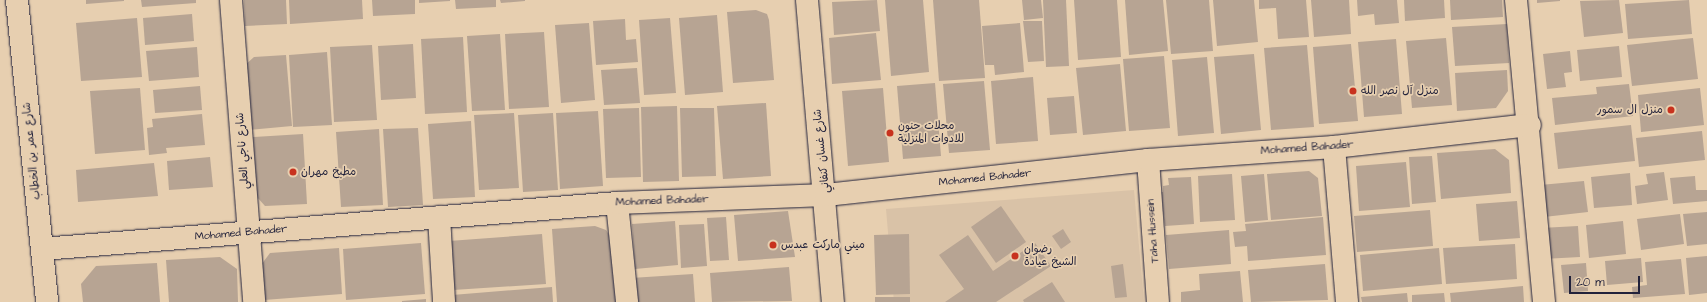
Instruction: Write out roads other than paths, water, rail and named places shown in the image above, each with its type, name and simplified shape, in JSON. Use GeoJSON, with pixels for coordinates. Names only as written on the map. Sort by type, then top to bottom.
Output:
{"type":"FeatureCollection","features":[{"type":"Feature","properties":{"kind":"street","name":"شارع عمر بن الخطاب"},"geometry":{"type":"LineString","coordinates":[[17,0],[47,302]]}},
{"type":"Feature","properties":{"kind":"street","name":"شارع ناجي العلي"},"geometry":{"type":"LineString","coordinates":[[231,0],[254,302]]}},
{"type":"Feature","properties":{"kind":"street","name":"شارع غسان كنفاني"},"geometry":{"type":"LineString","coordinates":[[807,0],[826,195],[833,302]]}},
{"type":"Feature","properties":{"kind":"street"},"geometry":{"type":"LineString","coordinates":[[1516,0],[1530,125],[1544,302]]}},
{"type":"Feature","properties":{"kind":"street","name":"Mohamed Bahader"},"geometry":{"type":"LineString","coordinates":[[42,249],[617,203],[826,195],[1148,160],[1334,147],[1530,125]]}},
{"type":"Feature","properties":{"kind":"street"},"geometry":{"type":"LineString","coordinates":[[1334,147],[1347,302]]}},
{"type":"Feature","properties":{"kind":"street","name":"Taha Hussein"},"geometry":{"type":"LineString","coordinates":[[1148,160],[1158,302]]}},
{"type":"Feature","properties":{"kind":"street"},"geometry":{"type":"LineString","coordinates":[[617,203],[627,302]]}},
{"type":"Feature","properties":{"kind":"street"},"geometry":{"type":"LineString","coordinates":[[439,217],[444,302]]}},
{"type":"Feature","properties":{"kind":"place","name":"منزل آل نصر الله"},"geometry":{"type":"Point","coordinates":[1353,91]}},
{"type":"Feature","properties":{"kind":"place","name":"منزل ال سمور"},"geometry":{"type":"Point","coordinates":[1671,110]}},
{"type":"Feature","properties":{"kind":"place","name":"محلات حنون للادوات المنزلية"},"geometry":{"type":"Point","coordinates":[890,133]}},
{"type":"Feature","properties":{"kind":"place","name":"مطبخ مهران"},"geometry":{"type":"Point","coordinates":[293,172]}},
{"type":"Feature","properties":{"kind":"place","name":"ميني ماركت عبدس"},"geometry":{"type":"Point","coordinates":[773,245]}},
{"type":"Feature","properties":{"kind":"place","name":"رضوان الشيخ عيادة"},"geometry":{"type":"Point","coordinates":[1015,256]}}]}
